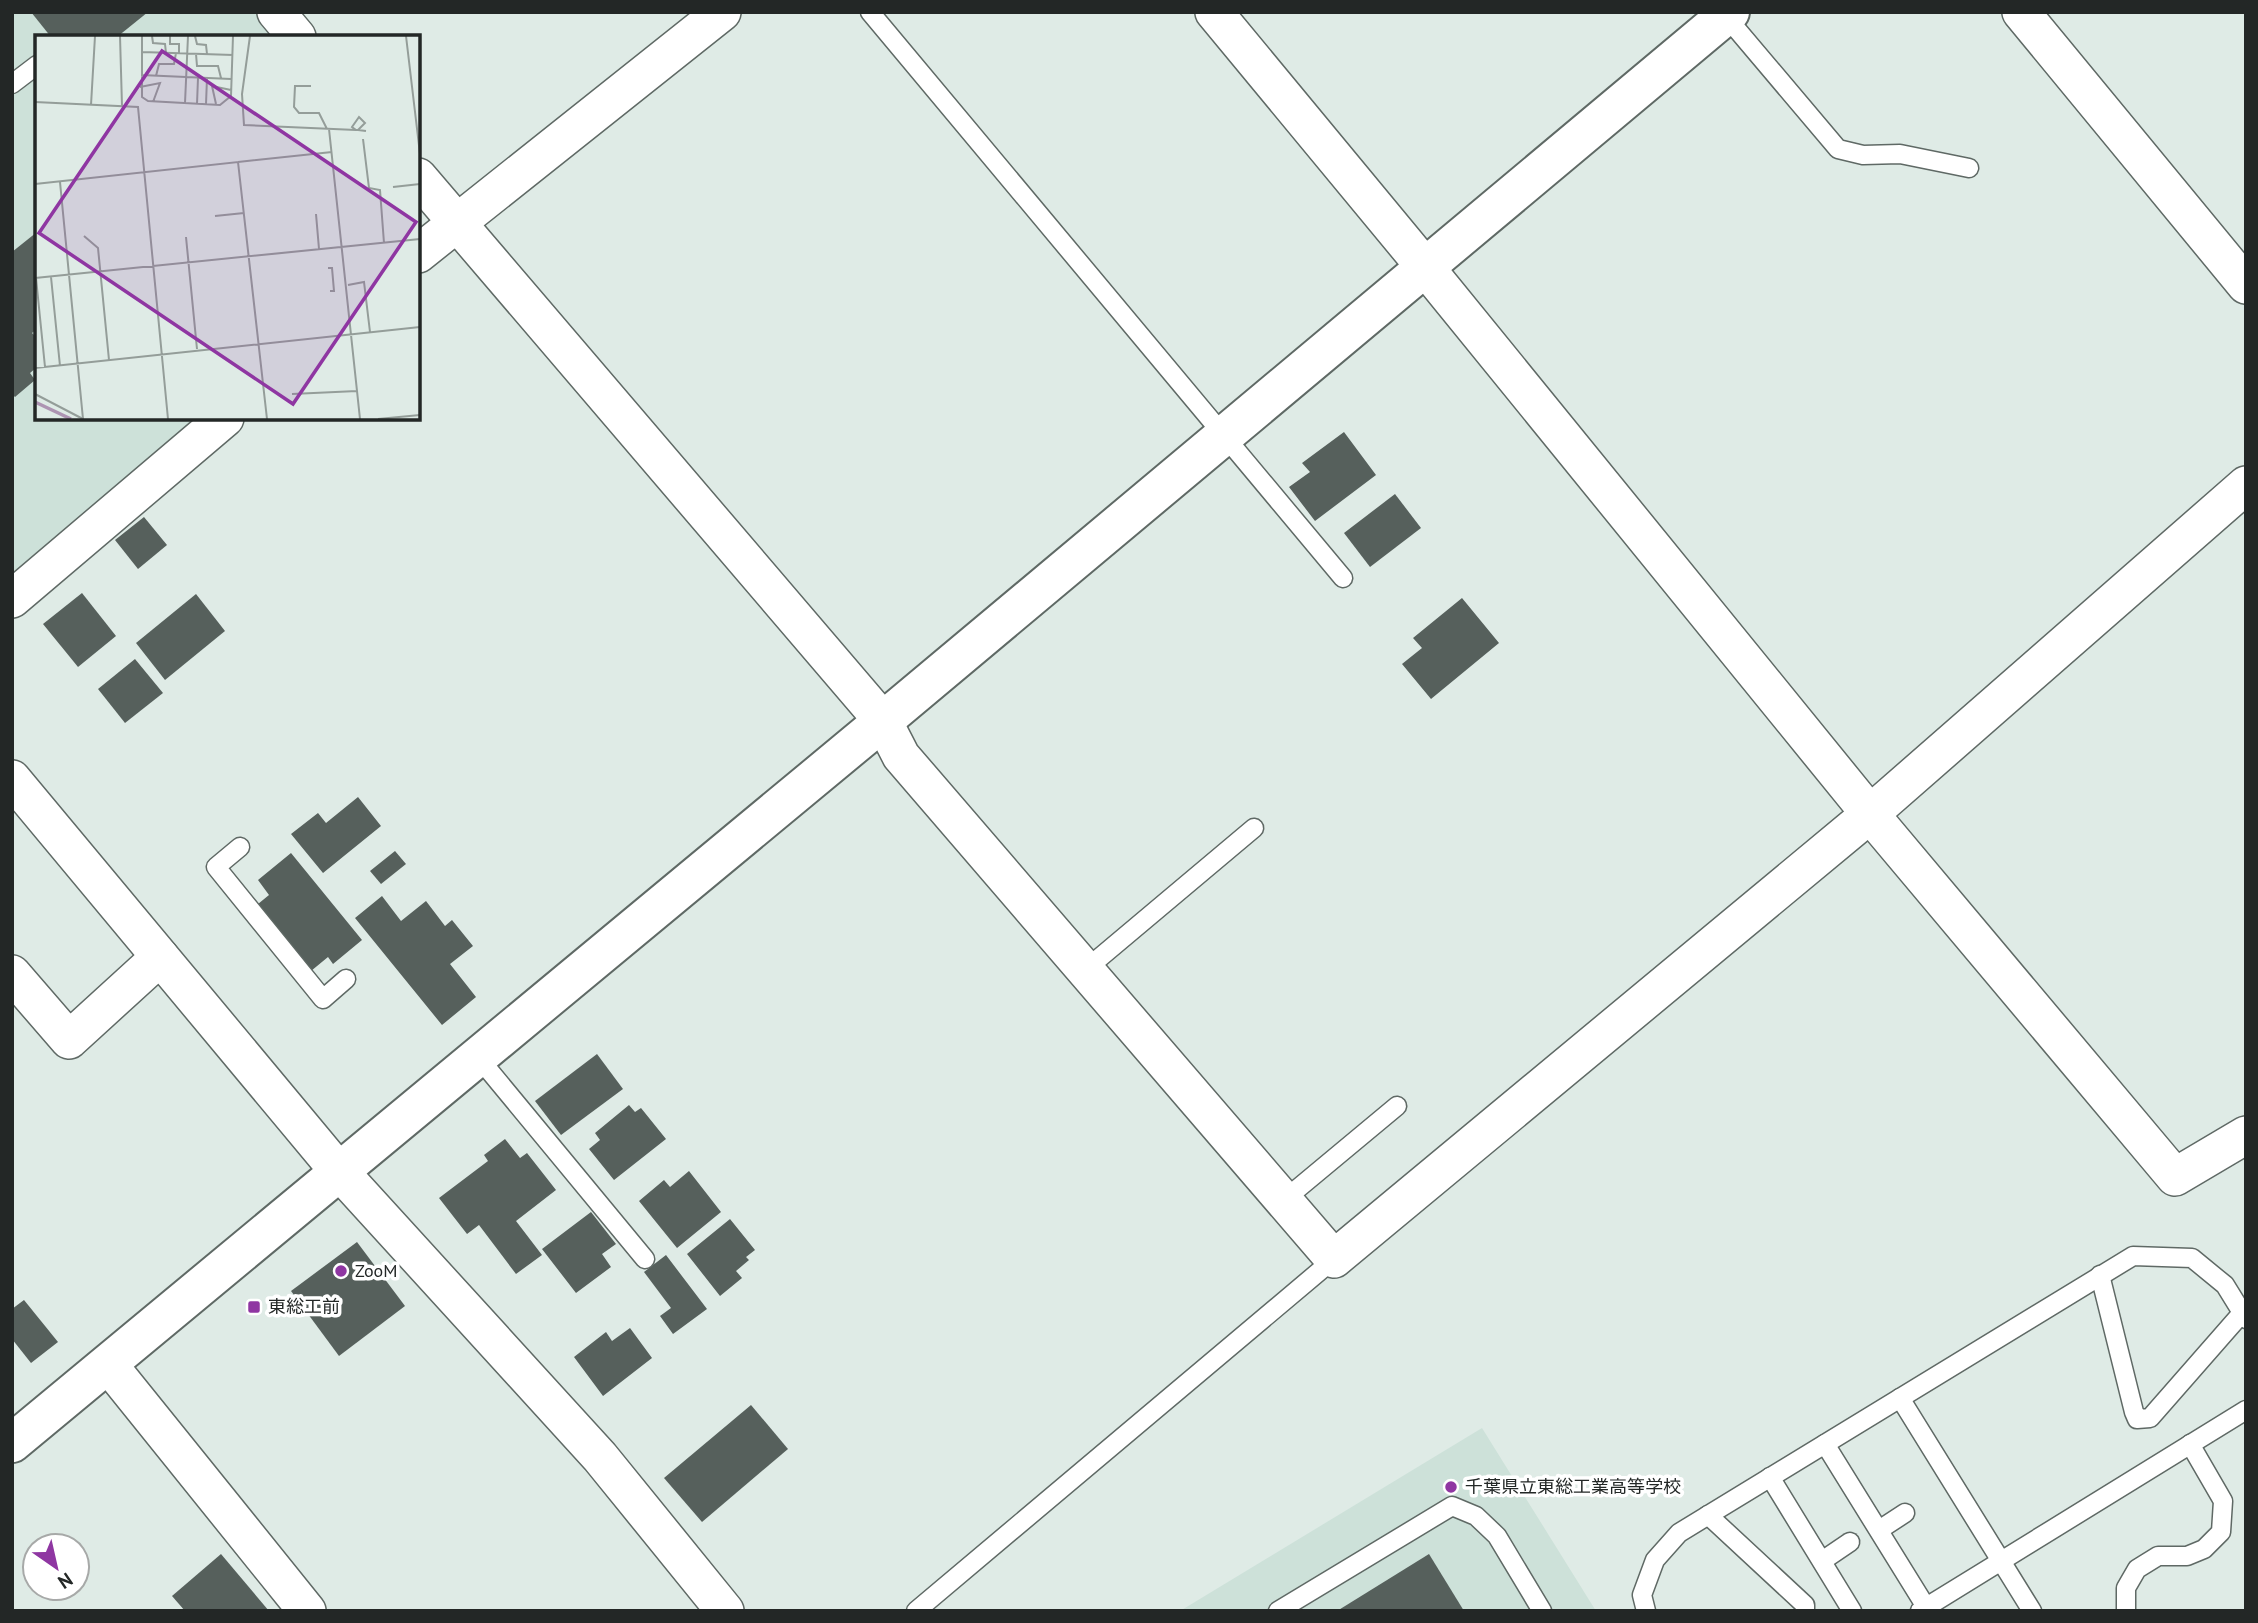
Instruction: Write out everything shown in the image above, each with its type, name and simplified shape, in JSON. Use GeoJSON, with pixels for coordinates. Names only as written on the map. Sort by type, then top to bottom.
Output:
{"type":"FeatureCollection","features":[{"type":"Feature","properties":{"kind":"street"},"geometry":{"type":"LineString","coordinates":[[276,12],[295,35]]}},
{"type":"Feature","properties":{"kind":"street"},"geometry":{"type":"LineString","coordinates":[[420,252],[722,12]]}},
{"type":"Feature","properties":{"kind":"street"},"geometry":{"type":"LineString","coordinates":[[1214,12],[1870,814],[2175,1177],[2246,1135]]}},
{"type":"Feature","properties":{"kind":"street"},"geometry":{"type":"LineString","coordinates":[[2021,12],[2246,285]]}},
{"type":"Feature","properties":{"kind":"street"},"geometry":{"type":"LineString","coordinates":[[12,1443],[883,721],[1726,13]]}},
{"type":"Feature","properties":{"kind":"street"},"geometry":{"type":"LineString","coordinates":[[420,179],[883,721],[901,756],[1334,1259],[1870,814],[2246,485]]}},
{"type":"Feature","properties":{"kind":"street"},"geometry":{"type":"LineString","coordinates":[[12,599],[223,420]]}},
{"type":"Feature","properties":{"kind":"street"},"geometry":{"type":"LineString","coordinates":[[12,779],[340,1172],[600,1457],[725,1611]]}},
{"type":"Feature","properties":{"kind":"street"},"geometry":{"type":"LineString","coordinates":[[12,974],[69,1040],[160,957]]}},
{"type":"Feature","properties":{"kind":"street"},"geometry":{"type":"LineString","coordinates":[[108,1364],[307,1611]]}},
{"type":"Feature","properties":{"kind":"lane"},"geometry":{"type":"LineString","coordinates":[[870,12],[1343,579]]}},
{"type":"Feature","properties":{"kind":"lane"},"geometry":{"type":"LineString","coordinates":[[1726,13],[1838,149],[1863,155],[1900,154],[1969,168]]}},
{"type":"Feature","properties":{"kind":"lane"},"geometry":{"type":"LineString","coordinates":[[12,84],[35,67]]}},
{"type":"Feature","properties":{"kind":"lane"},"geometry":{"type":"LineString","coordinates":[[1085,970],[1254,828]]}},
{"type":"Feature","properties":{"kind":"lane"},"geometry":{"type":"LineString","coordinates":[[240,847],[216,867],[224,877],[323,999],[346,979]]}},
{"type":"Feature","properties":{"kind":"lane"},"geometry":{"type":"LineString","coordinates":[[478,1057],[645,1259]]}},
{"type":"Feature","properties":{"kind":"lane"},"geometry":{"type":"LineString","coordinates":[[1284,1200],[1397,1107]]}},
{"type":"Feature","properties":{"kind":"lane"},"geometry":{"type":"LineString","coordinates":[[1646,1611],[1642,1595],[1655,1560],[1679,1533],[1899,1398],[2101,1275],[2133,1256],[2192,1258],[2225,1285],[2244,1316],[2150,1418],[2137,1419],[2101,1275]]}},
{"type":"Feature","properties":{"kind":"lane"},"geometry":{"type":"LineString","coordinates":[[916,1611],[1334,1259]]}},
{"type":"Feature","properties":{"kind":"lane"},"geometry":{"type":"LineString","coordinates":[[1899,1398],[2032,1611]]}},
{"type":"Feature","properties":{"kind":"lane"},"geometry":{"type":"LineString","coordinates":[[1825,1444],[1879,1530],[1923,1609],[2246,1410]]}},
{"type":"Feature","properties":{"kind":"lane"},"geometry":{"type":"LineString","coordinates":[[2126,1611],[2126,1588],[2137,1569],[2158,1556],[2187,1556],[2204,1549],[2221,1532],[2223,1501],[2190,1444]]}},
{"type":"Feature","properties":{"kind":"lane"},"geometry":{"type":"LineString","coordinates":[[1770,1477],[1852,1611]]}},
{"type":"Feature","properties":{"kind":"lane"},"geometry":{"type":"LineString","coordinates":[[1278,1611],[1452,1506],[1476,1516],[1497,1536],[1542,1611]]}},
{"type":"Feature","properties":{"kind":"lane"},"geometry":{"type":"LineString","coordinates":[[1879,1530],[1905,1513]]}},
{"type":"Feature","properties":{"kind":"lane"},"geometry":{"type":"LineString","coordinates":[[1708,1515],[1805,1605],[1805,1611]]}},
{"type":"Feature","properties":{"kind":"lane"},"geometry":{"type":"LineString","coordinates":[[1822,1561],[1850,1542]]}},
{"type":"Feature","properties":{"kind":"shaded area"},"geometry":{"type":"Polygon","coordinates":[[[12,12],[257,12],[275,35],[35,35],[35,420],[199,420],[12,578],[12,12]]]}},
{"type":"Feature","properties":{"kind":"shaded area","name":"千葉県立東総工業高等学校"},"geometry":{"type":"Polygon","coordinates":[[[1482,1428],[1596,1611],[1180,1611],[1482,1428]]]}},
{"type":"Feature","properties":{"kind":"building"},"geometry":{"type":"Polygon","coordinates":[[[31,12],[148,12],[119,35],[49,35],[31,12]]]}},
{"type":"Feature","properties":{"kind":"building"},"geometry":{"type":"Polygon","coordinates":[[[35,234],[35,331],[32,333],[35,336],[35,369],[30,373],[35,380],[15,397],[12,394],[12,252],[35,234]]]}},
{"type":"Feature","properties":{"kind":"building"},"geometry":{"type":"Polygon","coordinates":[[[1344,432],[1376,475],[1315,521],[1289,487],[1310,472],[1302,463],[1344,432]]]}},
{"type":"Feature","properties":{"kind":"building"},"geometry":{"type":"Polygon","coordinates":[[[1395,494],[1421,528],[1370,567],[1344,533],[1395,494]]]}},
{"type":"Feature","properties":{"kind":"building"},"geometry":{"type":"Polygon","coordinates":[[[144,517],[167,545],[138,569],[115,540],[144,517]]]}},
{"type":"Feature","properties":{"kind":"building"},"geometry":{"type":"Polygon","coordinates":[[[82,593],[116,636],[78,667],[43,624],[82,593]]]}},
{"type":"Feature","properties":{"kind":"building"},"geometry":{"type":"Polygon","coordinates":[[[196,594],[225,631],[165,680],[136,643],[196,594]]]}},
{"type":"Feature","properties":{"kind":"building"},"geometry":{"type":"Polygon","coordinates":[[[1462,598],[1499,643],[1431,699],[1402,664],[1422,648],[1413,638],[1462,598]]]}},
{"type":"Feature","properties":{"kind":"building"},"geometry":{"type":"Polygon","coordinates":[[[135,659],[163,693],[125,723],[98,689],[135,659]]]}},
{"type":"Feature","properties":{"kind":"building"},"geometry":{"type":"Polygon","coordinates":[[[358,797],[381,826],[323,873],[291,834],[318,813],[326,823],[358,797]]]}},
{"type":"Feature","properties":{"kind":"building"},"geometry":{"type":"Polygon","coordinates":[[[395,851],[406,864],[381,884],[370,871],[395,851]]]}},
{"type":"Feature","properties":{"kind":"building"},"geometry":{"type":"Polygon","coordinates":[[[291,853],[362,940],[333,964],[328,957],[311,971],[258,904],[269,895],[258,880],[291,853]]]}},
{"type":"Feature","properties":{"kind":"building"},"geometry":{"type":"Polygon","coordinates":[[[382,896],[401,921],[426,901],[445,926],[452,920],[473,946],[450,964],[476,997],[442,1025],[355,918],[382,896]]]}},
{"type":"Feature","properties":{"kind":"building"},"geometry":{"type":"Polygon","coordinates":[[[597,1054],[623,1089],[561,1135],[535,1101],[597,1054]]]}},
{"type":"Feature","properties":{"kind":"building"},"geometry":{"type":"Polygon","coordinates":[[[629,1105],[635,1112],[641,1108],[666,1139],[614,1180],[589,1149],[600,1140],[595,1133],[629,1105]]]}},
{"type":"Feature","properties":{"kind":"building"},"geometry":{"type":"Polygon","coordinates":[[[505,1139],[520,1158],[527,1153],[556,1190],[516,1221],[542,1255],[516,1274],[479,1225],[467,1234],[439,1198],[488,1161],[484,1155],[505,1139]]]}},
{"type":"Feature","properties":{"kind":"building"},"geometry":{"type":"Polygon","coordinates":[[[689,1171],[721,1212],[677,1248],[639,1201],[664,1180],[670,1187],[689,1171]]]}},
{"type":"Feature","properties":{"kind":"building"},"geometry":{"type":"Polygon","coordinates":[[[591,1212],[616,1244],[602,1254],[611,1267],[576,1293],[542,1249],[591,1212]]]}},
{"type":"Feature","properties":{"kind":"building"},"geometry":{"type":"Polygon","coordinates":[[[730,1219],[755,1250],[746,1257],[749,1260],[736,1271],[742,1278],[720,1296],[687,1254],[730,1219]]]}},
{"type":"Feature","properties":{"kind":"building"},"geometry":{"type":"Polygon","coordinates":[[[357,1242],[405,1306],[339,1356],[291,1291],[357,1242]]]}},
{"type":"Feature","properties":{"kind":"building"},"geometry":{"type":"Polygon","coordinates":[[[666,1255],[707,1309],[673,1334],[660,1316],[671,1308],[644,1272],[666,1255]]]}},
{"type":"Feature","properties":{"kind":"building"},"geometry":{"type":"Polygon","coordinates":[[[24,1300],[58,1342],[31,1363],[12,1339],[12,1309],[24,1300]]]}},
{"type":"Feature","properties":{"kind":"building"},"geometry":{"type":"Polygon","coordinates":[[[630,1328],[652,1358],[603,1396],[574,1357],[606,1332],[612,1341],[630,1328]]]}},
{"type":"Feature","properties":{"kind":"building"},"geometry":{"type":"Polygon","coordinates":[[[751,1405],[788,1449],[702,1522],[664,1478],[751,1405]]]}},
{"type":"Feature","properties":{"kind":"building"},"geometry":{"type":"Polygon","coordinates":[[[221,1554],[269,1611],[185,1611],[172,1596],[221,1554]]]}},
{"type":"Feature","properties":{"kind":"building"},"geometry":{"type":"Polygon","coordinates":[[[1429,1554],[1464,1611],[1337,1611],[1429,1554]]]}},
{"type":"Feature","properties":{"kind":"place","name":"ZooM"},"geometry":{"type":"Point","coordinates":[341,1271]}},
{"type":"Feature","properties":{"kind":"place","name":"東総工前"},"geometry":{"type":"Point","coordinates":[254,1307]}},
{"type":"Feature","properties":{"kind":"place","name":"千葉県立東総工業高等学校"},"geometry":{"type":"Point","coordinates":[1451,1487]}}]}
